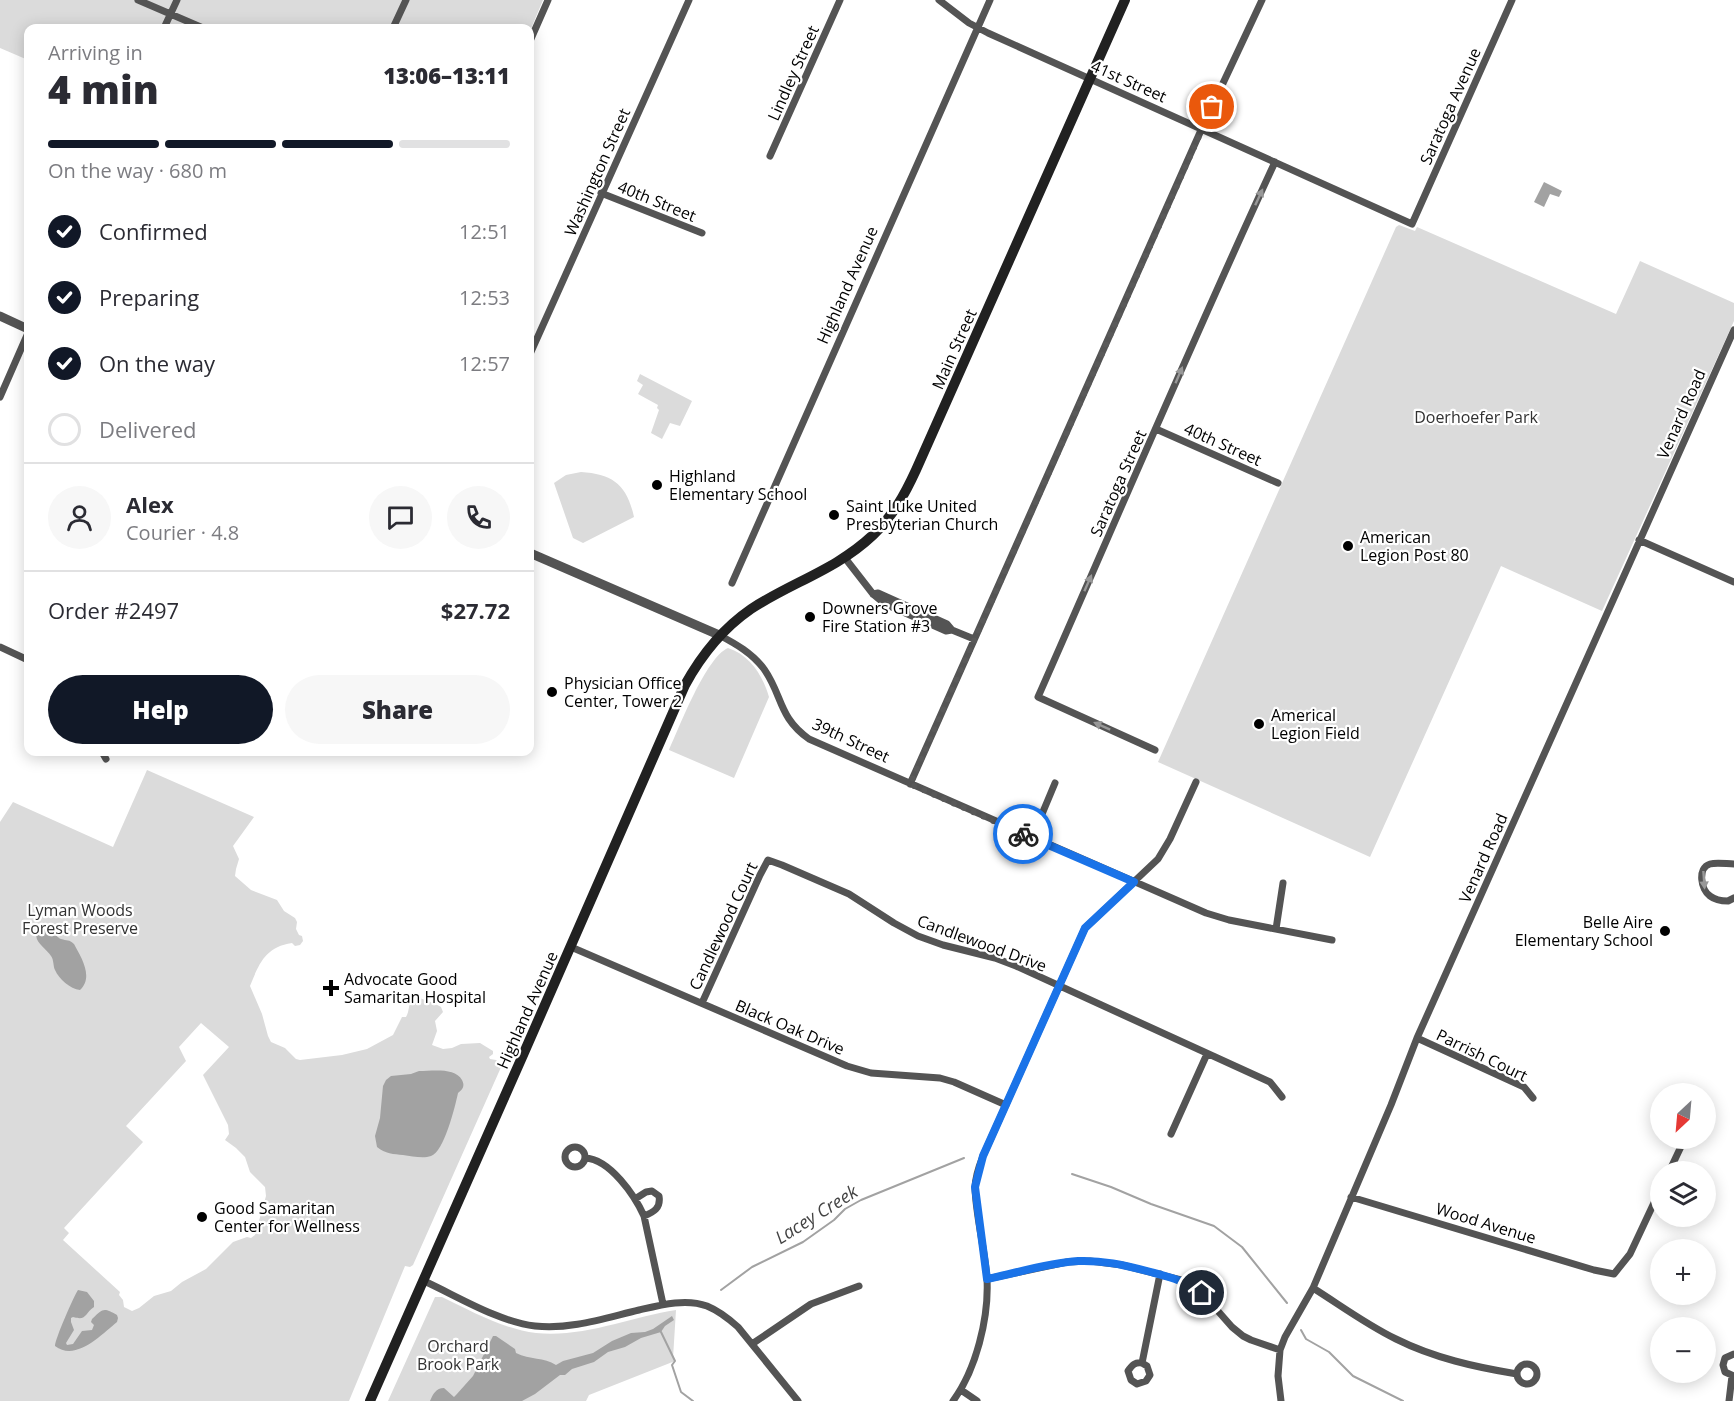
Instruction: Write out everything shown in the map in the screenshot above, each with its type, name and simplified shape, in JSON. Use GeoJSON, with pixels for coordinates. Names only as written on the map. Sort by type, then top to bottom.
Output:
{"type":"FeatureCollection","features":[{"type":"Feature","properties":{"kind":"main road","name":"Main Street"},"geometry":{"type":"LineString","coordinates":[[719,635],[730,624],[759,604],[845,558],[864,543],[892,514],[906,491],[1125,0]]}},
{"type":"Feature","properties":{"kind":"main road","name":"Highland Avenue"},"geometry":{"type":"LineString","coordinates":[[370,1401],[682,691],[700,660],[719,635]]}},
{"type":"Feature","properties":{"kind":"street"},"geometry":{"type":"LineString","coordinates":[[138,0],[194,24]]}},
{"type":"Feature","properties":{"kind":"street"},"geometry":{"type":"LineString","coordinates":[[166,24],[177,0]]}},
{"type":"Feature","properties":{"kind":"street"},"geometry":{"type":"LineString","coordinates":[[395,24],[406,0]]}},
{"type":"Feature","properties":{"kind":"street"},"geometry":{"type":"LineString","coordinates":[[534,32],[548,0]]}},
{"type":"Feature","properties":{"kind":"street","name":"Washington Street"},"geometry":{"type":"LineString","coordinates":[[534,345],[689,0]]}},
{"type":"Feature","properties":{"kind":"street","name":"Lindley Street"},"geometry":{"type":"LineString","coordinates":[[770,156],[840,0]]}},
{"type":"Feature","properties":{"kind":"street","name":"41st Street"},"geometry":{"type":"LineString","coordinates":[[939,0],[977,28],[1412,224]]}},
{"type":"Feature","properties":{"kind":"street","name":"Highland Avenue"},"geometry":{"type":"LineString","coordinates":[[732,583],[990,0]]}},
{"type":"Feature","properties":{"kind":"street"},"geometry":{"type":"LineString","coordinates":[[910,784],[1202,128],[1262,0]]}},
{"type":"Feature","properties":{"kind":"street","name":"Saratoga Avenue"},"geometry":{"type":"LineString","coordinates":[[1412,224],[1512,0]]}},
{"type":"Feature","properties":{"kind":"street","name":"Saratoga Street"},"geometry":{"type":"LineString","coordinates":[[1155,750],[1038,697],[1212,299],[1275,162]]}},
{"type":"Feature","properties":{"kind":"street","name":"40th Street"},"geometry":{"type":"LineString","coordinates":[[602,194],[702,233]]}},
{"type":"Feature","properties":{"kind":"street"},"geometry":{"type":"LineString","coordinates":[[0,316],[24,329]]}},
{"type":"Feature","properties":{"kind":"street","name":"Venard Road"},"geometry":{"type":"LineString","coordinates":[[1281,1401],[1278,1376],[1280,1350],[1292,1322],[1313,1288],[1417,1038],[1734,330]]}},
{"type":"Feature","properties":{"kind":"street"},"geometry":{"type":"LineString","coordinates":[[0,397],[24,340]]}},
{"type":"Feature","properties":{"kind":"street","name":"40th Street"},"geometry":{"type":"LineString","coordinates":[[1156,429],[1278,483]]}},
{"type":"Feature","properties":{"kind":"street"},"geometry":{"type":"LineString","coordinates":[[1639,540],[1734,582]]}},
{"type":"Feature","properties":{"kind":"street","name":"39th Street"},"geometry":{"type":"LineString","coordinates":[[534,555],[739,645],[764,669],[784,712],[799,732],[823,746],[1218,917],[1332,940]]}},
{"type":"Feature","properties":{"kind":"street"},"geometry":{"type":"LineString","coordinates":[[845,558],[873,594],[885,604],[946,631],[952,630],[974,639]]}},
{"type":"Feature","properties":{"kind":"street"},"geometry":{"type":"LineString","coordinates":[[0,647],[24,658]]}},
{"type":"Feature","properties":{"kind":"street"},"geometry":{"type":"LineString","coordinates":[[953,1401],[961,1390],[981,1336],[985,1312],[987,1279],[975,1187],[983,1156],[1085,928],[1164,851],[1196,782]]}},
{"type":"Feature","properties":{"kind":"street"},"geometry":{"type":"LineString","coordinates":[[1032,838],[1055,783]]}},
{"type":"Feature","properties":{"kind":"street","name":"Candlewood Drive"},"geometry":{"type":"LineString","coordinates":[[768,860],[849,894],[918,936],[995,958],[1270,1082],[1282,1097]]}},
{"type":"Feature","properties":{"kind":"street","name":"Candlewood Court"},"geometry":{"type":"LineString","coordinates":[[702,1003],[768,860]]}},
{"type":"Feature","properties":{"kind":"street"},"geometry":{"type":"LineString","coordinates":[[1734,864],[1710,864],[1704,869],[1702,876],[1705,892],[1711,897],[1728,901],[1734,898]]}},
{"type":"Feature","properties":{"kind":"street"},"geometry":{"type":"LineString","coordinates":[[1276,929],[1284,883]]}},
{"type":"Feature","properties":{"kind":"street","name":"Black Oak Drive"},"geometry":{"type":"LineString","coordinates":[[571,947],[848,1066],[871,1072],[940,1078],[1006,1105]]}},
{"type":"Feature","properties":{"kind":"street","name":"Parrish Court"},"geometry":{"type":"LineString","coordinates":[[1417,1038],[1524,1087],[1533,1098]]}},
{"type":"Feature","properties":{"kind":"street"},"geometry":{"type":"LineString","coordinates":[[1171,1134],[1207,1053]]}},
{"type":"Feature","properties":{"kind":"street"},"geometry":{"type":"LineString","coordinates":[[585,1158],[598,1161],[613,1172],[635,1199],[644,1216],[663,1304]]}},
{"type":"Feature","properties":{"kind":"street"},"geometry":{"type":"LineString","coordinates":[[635,1199],[652,1191],[659,1196],[659,1205],[644,1216]]}},
{"type":"Feature","properties":{"kind":"street","name":"Wood Avenue"},"geometry":{"type":"LineString","coordinates":[[1351,1197],[1614,1274],[1630,1254],[1650,1211]]}},
{"type":"Feature","properties":{"kind":"street"},"geometry":{"type":"LineString","coordinates":[[987,1279],[1059,1263],[1080,1261],[1113,1263],[1160,1274],[1181,1280],[1202,1293],[1243,1336],[1280,1350]]}},
{"type":"Feature","properties":{"kind":"street"},"geometry":{"type":"LineString","coordinates":[[1142,1363],[1160,1274]]}},
{"type":"Feature","properties":{"kind":"street"},"geometry":{"type":"LineString","coordinates":[[424,1281],[499,1316],[535,1326],[571,1325],[663,1304],[691,1303],[708,1306],[728,1318],[798,1401]]}},
{"type":"Feature","properties":{"kind":"street"},"geometry":{"type":"LineString","coordinates":[[752,1344],[811,1304],[859,1286]]}},
{"type":"Feature","properties":{"kind":"street"},"geometry":{"type":"LineString","coordinates":[[1313,1288],[1382,1332],[1421,1350],[1475,1366],[1517,1374]]}},
{"type":"Feature","properties":{"kind":"street"},"geometry":{"type":"LineString","coordinates":[[1728,1401],[1733,1376],[1725,1372],[1723,1365],[1725,1358],[1734,1354]]}},
{"type":"Feature","properties":{"kind":"street"},"geometry":{"type":"LineString","coordinates":[[961,1390],[977,1401]]}},
{"type":"Feature","properties":{"kind":"green space"},"geometry":{"type":"Polygon","coordinates":[[[0,0],[543,0],[533,24],[24,24],[24,58],[0,48],[0,0]]]}},
{"type":"Feature","properties":{"kind":"green space","name":"Doerhoefer Park"},"geometry":{"type":"Polygon","coordinates":[[[1399,225],[1415,231],[1417,227],[1616,314],[1640,261],[1734,303],[1734,321],[1602,611],[1501,566],[1370,857],[1158,762],[1396,227],[1399,225]]]}},
{"type":"Feature","properties":{"kind":"green space"},"geometry":{"type":"Polygon","coordinates":[[[640,374],[692,401],[680,426],[670,423],[662,439],[651,433],[659,410],[658,405],[638,394],[643,385],[637,381],[640,374]]]}},
{"type":"Feature","properties":{"kind":"green space"},"geometry":{"type":"Polygon","coordinates":[[[581,472],[602,475],[617,483],[627,497],[634,517],[583,543],[573,538],[554,483],[566,475],[581,472]]]}},
{"type":"Feature","properties":{"kind":"green space"},"geometry":{"type":"Polygon","coordinates":[[[728,648],[749,661],[763,681],[769,697],[734,778],[669,750],[702,678],[720,654],[728,648]]]}},
{"type":"Feature","properties":{"kind":"green space","name":"Lyman Woods Forest Preserve"},"geometry":{"type":"Polygon","coordinates":[[[147,770],[254,817],[233,846],[239,859],[235,876],[251,890],[277,900],[284,911],[295,918],[296,929],[303,941],[300,945],[295,946],[292,943],[283,945],[269,953],[260,964],[250,986],[271,1042],[285,1048],[296,1059],[342,1055],[367,1049],[393,1035],[402,1017],[406,1017],[413,996],[438,1005],[443,1012],[435,1021],[437,1031],[432,1045],[443,1049],[461,1044],[480,1043],[493,1051],[490,1059],[502,1065],[413,1265],[405,1266],[349,1401],[0,1401],[0,822],[13,802],[113,847],[147,770]],[[201,1023],[179,1047],[186,1061],[126,1126],[143,1142],[64,1228],[69,1233],[63,1240],[120,1292],[124,1307],[132,1311],[154,1296],[171,1291],[206,1269],[233,1242],[255,1235],[266,1196],[265,1187],[250,1172],[245,1157],[225,1140],[229,1134],[228,1125],[203,1075],[229,1047],[201,1023]]]}},
{"type":"Feature","properties":{"kind":"green space","name":"Orchard Brook Park"},"geometry":{"type":"Polygon","coordinates":[[[435,1297],[442,1297],[499,1324],[524,1331],[554,1334],[589,1330],[676,1310],[673,1358],[675,1361],[589,1395],[586,1401],[388,1401],[435,1297]]]}},
{"type":"Feature","properties":{"kind":"shaded area"},"geometry":{"type":"Polygon","coordinates":[[[1544,182],[1562,191],[1559,197],[1550,194],[1544,207],[1534,202],[1544,182]]]}},
{"type":"Feature","properties":{"kind":"shaded area"},"geometry":{"type":"Polygon","coordinates":[[[46,929],[74,944],[83,961],[86,973],[84,985],[80,990],[69,986],[59,977],[52,958],[38,942],[37,935],[46,929]]]}},
{"type":"Feature","properties":{"kind":"shaded area"},"geometry":{"type":"Polygon","coordinates":[[[419,1071],[449,1071],[459,1076],[463,1082],[444,1138],[436,1153],[428,1157],[383,1151],[377,1147],[375,1136],[380,1118],[383,1086],[391,1076],[419,1071]]]}},
{"type":"Feature","properties":{"kind":"shaded area"},"geometry":{"type":"Polygon","coordinates":[[[78,1290],[87,1292],[94,1301],[94,1307],[83,1317],[71,1318],[74,1330],[67,1345],[73,1344],[82,1331],[92,1330],[94,1325],[91,1322],[92,1319],[101,1311],[106,1310],[117,1315],[117,1322],[88,1345],[71,1351],[63,1350],[55,1346],[56,1342],[78,1290]]]}},
{"type":"Feature","properties":{"kind":"shaded area"},"geometry":{"type":"Polygon","coordinates":[[[672,1316],[674,1320],[661,1332],[641,1338],[625,1347],[608,1352],[594,1362],[572,1369],[522,1401],[430,1401],[435,1392],[441,1388],[454,1397],[456,1395],[473,1376],[493,1336],[515,1349],[516,1353],[556,1365],[593,1353],[631,1333],[653,1329],[672,1316]]]}},
{"type":"Feature","properties":{"kind":"waterway","name":"Lacey Creek"},"geometry":{"type":"LineString","coordinates":[[721,1290],[752,1267],[803,1242],[834,1220],[845,1209],[861,1200],[964,1158]]}},
{"type":"Feature","properties":{"kind":"waterway","name":"Lacey Creek"},"geometry":{"type":"LineString","coordinates":[[1072,1174],[1214,1226],[1242,1247],[1287,1303]]}},
{"type":"Feature","properties":{"kind":"waterway","name":"Lacey Creek"},"geometry":{"type":"LineString","coordinates":[[1301,1330],[1306,1339],[1329,1352],[1353,1376],[1403,1401]]}},
{"type":"Feature","properties":{"kind":"waterway"},"geometry":{"type":"LineString","coordinates":[[661,1332],[675,1361],[672,1365],[681,1392],[693,1401]]}},
{"type":"Feature","properties":{"kind":"way so far"},"geometry":{"type":"LineString","coordinates":[[1023,834],[910,784],[1212,107]]}},
{"type":"Feature","properties":{"kind":"place","name":"Highland Elementary School"},"geometry":{"type":"Point","coordinates":[657,485]}},
{"type":"Feature","properties":{"kind":"place","name":"Saint Luke United Presbyterian Church"},"geometry":{"type":"Point","coordinates":[834,515]}},
{"type":"Feature","properties":{"kind":"place","name":"American Legion Post 80"},"geometry":{"type":"Point","coordinates":[1348,546]}},
{"type":"Feature","properties":{"kind":"place","name":"Downers Grove Fire Station #3"},"geometry":{"type":"Point","coordinates":[810,617]}},
{"type":"Feature","properties":{"kind":"place","name":"Physician Office Center, Tower 2"},"geometry":{"type":"Point","coordinates":[552,692]}},
{"type":"Feature","properties":{"kind":"place","name":"Americal Legion Field"},"geometry":{"type":"Point","coordinates":[1259,724]}},
{"type":"Feature","properties":{"kind":"place","name":"Belle Aire Elementary School"},"geometry":{"type":"Point","coordinates":[1665,931]}},
{"type":"Feature","properties":{"kind":"place","name":"Advocate Good Samaritan Hospital"},"geometry":{"type":"Point","coordinates":[331,988]}},
{"type":"Feature","properties":{"kind":"place","name":"Good Samaritan Center for Wellness"},"geometry":{"type":"Point","coordinates":[202,1217]}},
{"type":"Feature","properties":{"kind":"route"},"geometry":{"type":"LineString","coordinates":[[1023,834],[1134,882],[1085,928],[979,1166],[975,1187],[987,1279],[1059,1263],[1104,1262],[1181,1280],[1202,1293]]}}]}
